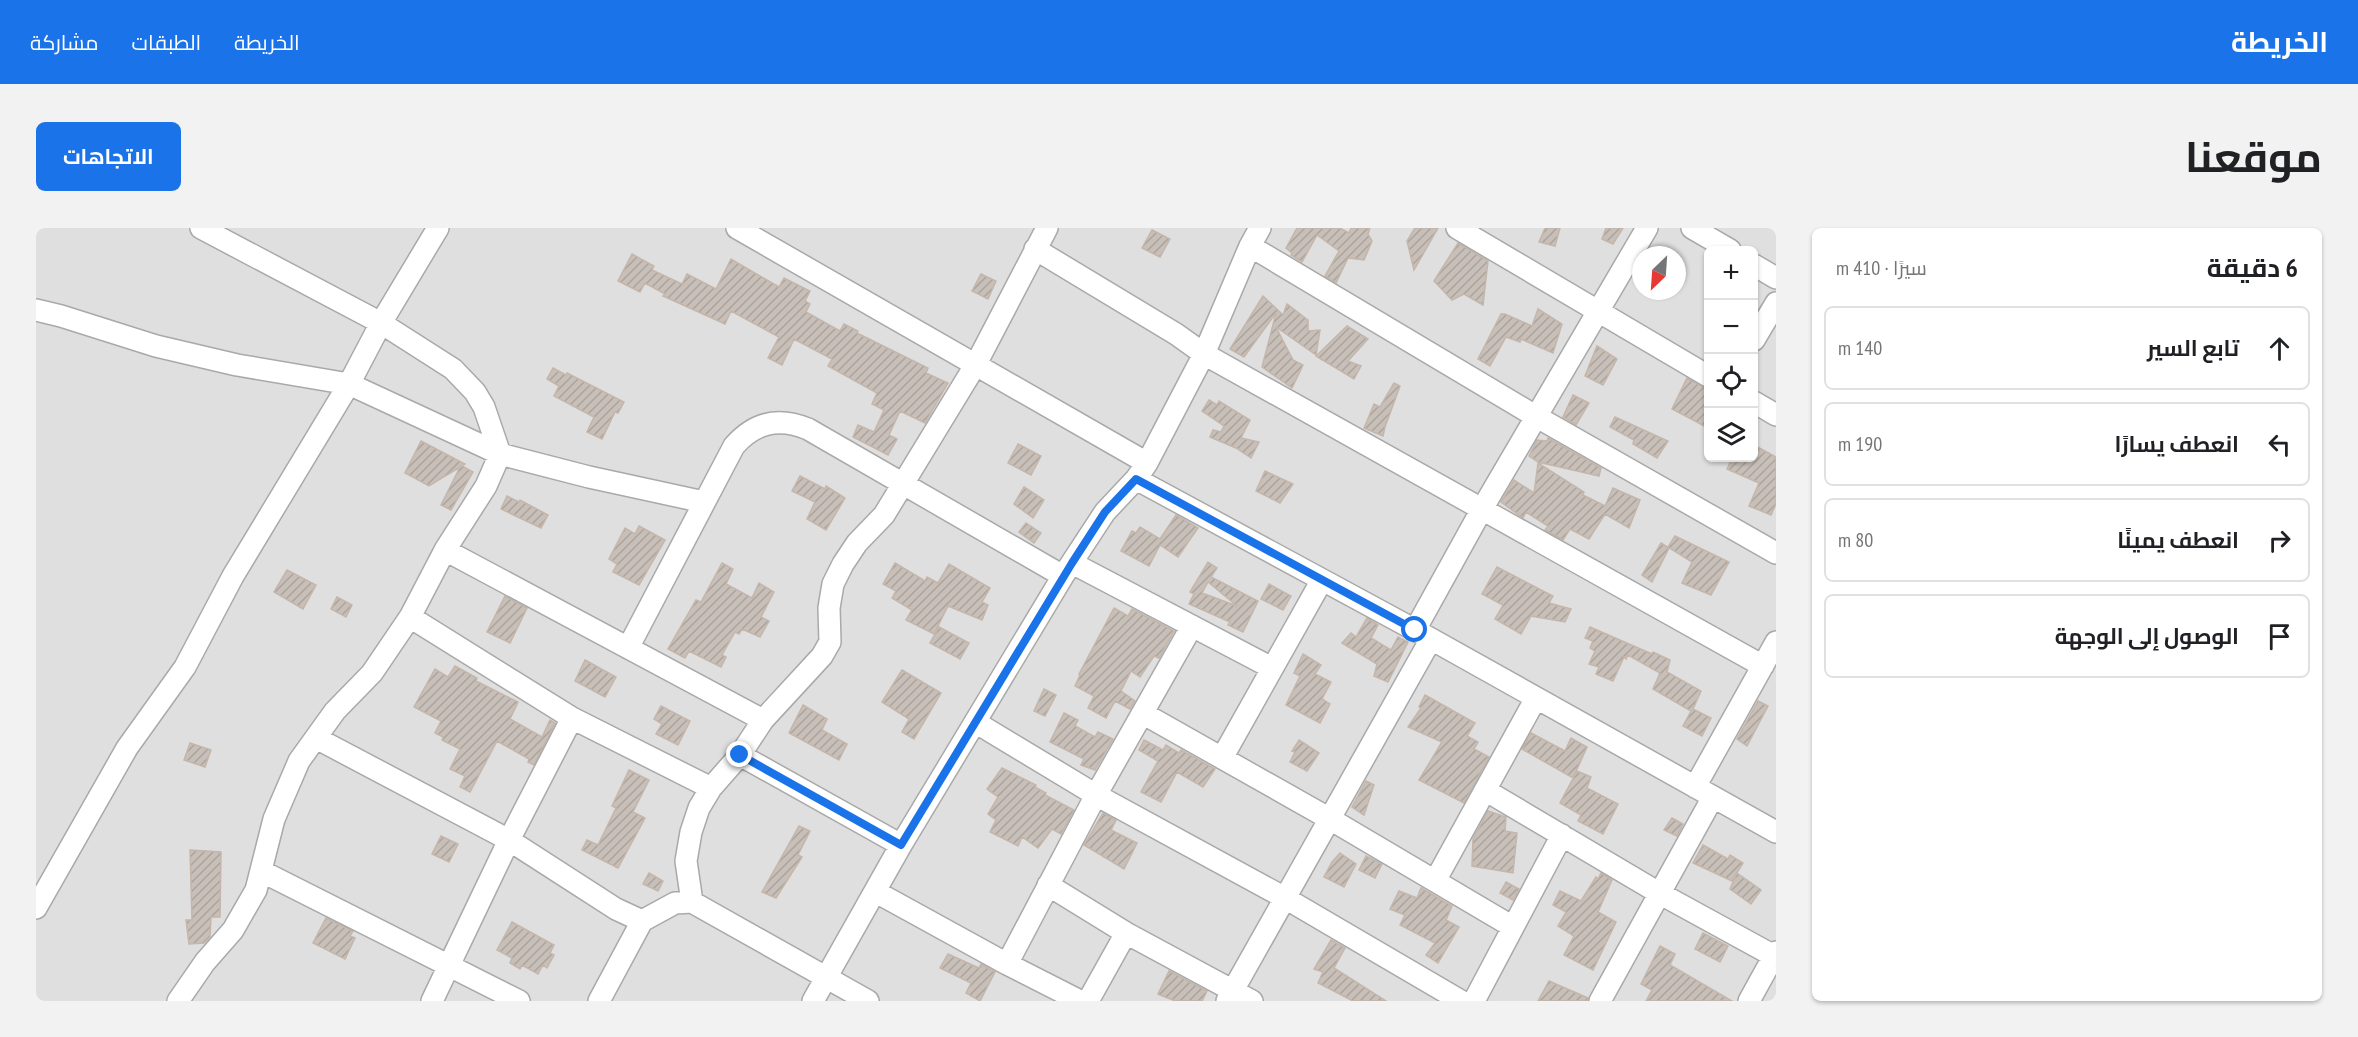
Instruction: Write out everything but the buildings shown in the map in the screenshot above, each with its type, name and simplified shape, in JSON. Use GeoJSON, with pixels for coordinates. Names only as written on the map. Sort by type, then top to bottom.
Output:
{"type":"FeatureCollection","features":[{"type":"Feature","properties":{"kind":"street"},"geometry":{"type":"LineString","coordinates":[[178,1001],[205,962],[233,930],[256,890],[274,819],[299,761],[335,711],[372,673],[410,617],[445,550],[486,486],[500,454],[484,407],[475,392],[453,369],[381,323],[201,228]]}},
{"type":"Feature","properties":{"kind":"street"},"geometry":{"type":"LineString","coordinates":[[36,908],[127,748],[185,667],[233,576],[349,384],[381,323],[438,228]]}},
{"type":"Feature","properties":{"kind":"street"},"geometry":{"type":"LineString","coordinates":[[737,228],[976,364],[1141,471],[1322,580],[1776,832]]}},
{"type":"Feature","properties":{"kind":"street"},"geometry":{"type":"LineString","coordinates":[[692,902],[686,861],[691,832],[699,808],[711,788],[740,755],[763,720],[822,656],[830,642],[829,608],[833,584],[843,564],[857,543],[884,514],[976,364],[1047,228]]}},
{"type":"Feature","properties":{"kind":"street"},"geometry":{"type":"LineString","coordinates":[[1457,228],[1704,374]]}},
{"type":"Feature","properties":{"kind":"street"},"geometry":{"type":"LineString","coordinates":[[1230,996],[1330,819],[1423,635],[1482,509],[1647,228]]}},
{"type":"Feature","properties":{"kind":"street"},"geometry":{"type":"LineString","coordinates":[[1692,228],[1723,246]]}},
{"type":"Feature","properties":{"kind":"street"},"geometry":{"type":"LineString","coordinates":[[813,1001],[901,845],[1068,570],[1105,512],[1141,471],[1204,354],[1255,237],[1537,417],[1776,553]]}},
{"type":"Feature","properties":{"kind":"street"},"geometry":{"type":"LineString","coordinates":[[1035,249],[1176,334],[1204,354],[1762,666]]}},
{"type":"Feature","properties":{"kind":"street"},"geometry":{"type":"LineString","coordinates":[[1758,267],[1776,278]]}},
{"type":"Feature","properties":{"kind":"street"},"geometry":{"type":"LineString","coordinates":[[1758,333],[1776,303]]}},
{"type":"Feature","properties":{"kind":"street"},"geometry":{"type":"LineString","coordinates":[[36,310],[156,346],[237,365],[349,384],[500,454],[589,477],[705,502]]}},
{"type":"Feature","properties":{"kind":"street"},"geometry":{"type":"LineString","coordinates":[[1758,404],[1776,415]]}},
{"type":"Feature","properties":{"kind":"street"},"geometry":{"type":"LineString","coordinates":[[628,648],[734,446],[751,430],[773,422],[797,424],[808,429],[903,483],[1068,570],[1192,626],[1272,668]]}},
{"type":"Feature","properties":{"kind":"street"},"geometry":{"type":"LineString","coordinates":[[445,550],[763,720]]}},
{"type":"Feature","properties":{"kind":"street"},"geometry":{"type":"LineString","coordinates":[[1222,758],[1322,580]]}},
{"type":"Feature","properties":{"kind":"street"},"geometry":{"type":"LineString","coordinates":[[410,617],[572,718],[711,788]]}},
{"type":"Feature","properties":{"kind":"street"},"geometry":{"type":"LineString","coordinates":[[1007,964],[1096,795],[1192,626]]}},
{"type":"Feature","properties":{"kind":"street"},"geometry":{"type":"LineString","coordinates":[[1599,1001],[1659,892],[1762,666],[1776,642]]}},
{"type":"Feature","properties":{"kind":"street"},"geometry":{"type":"LineString","coordinates":[[1435,881],[1536,698]]}},
{"type":"Feature","properties":{"kind":"street"},"geometry":{"type":"LineString","coordinates":[[1144,714],[1330,819],[1513,927]]}},
{"type":"Feature","properties":{"kind":"street"},"geometry":{"type":"LineString","coordinates":[[432,1001],[509,840],[572,718]]}},
{"type":"Feature","properties":{"kind":"street"},"geometry":{"type":"LineString","coordinates":[[975,722],[1096,795],[1285,898],[1461,1001]]}},
{"type":"Feature","properties":{"kind":"street"},"geometry":{"type":"LineString","coordinates":[[316,738],[509,840],[616,909],[642,921]]}},
{"type":"Feature","properties":{"kind":"street"},"geometry":{"type":"LineString","coordinates":[[740,755],[901,845]]}},
{"type":"Feature","properties":{"kind":"street"},"geometry":{"type":"LineString","coordinates":[[1485,790],[1659,892],[1775,954],[1749,1001]]}},
{"type":"Feature","properties":{"kind":"street"},"geometry":{"type":"LineString","coordinates":[[1474,1001],[1562,836]]}},
{"type":"Feature","properties":{"kind":"street"},"geometry":{"type":"LineString","coordinates":[[261,872],[519,1001]]}},
{"type":"Feature","properties":{"kind":"street"},"geometry":{"type":"LineString","coordinates":[[1048,885],[1230,996],[1252,1001]]}},
{"type":"Feature","properties":{"kind":"street"},"geometry":{"type":"LineString","coordinates":[[876,892],[1080,1001]]}},
{"type":"Feature","properties":{"kind":"street"},"geometry":{"type":"LineString","coordinates":[[599,1001],[642,921],[675,903],[692,902],[868,1001]]}},
{"type":"Feature","properties":{"kind":"street"},"geometry":{"type":"LineString","coordinates":[[1088,1001],[1126,933]]}},
{"type":"Feature","properties":{"kind":"shaded area"},"geometry":{"type":"Polygon","coordinates":[[[36,228],[1776,228],[1776,1001],[36,1001],[36,228]]]}},
{"type":"Feature","properties":{"kind":"route"},"geometry":{"type":"LineString","coordinates":[[740,755],[901,845],[1072,563],[1105,512],[1136,479],[1415,630]]}}]}
